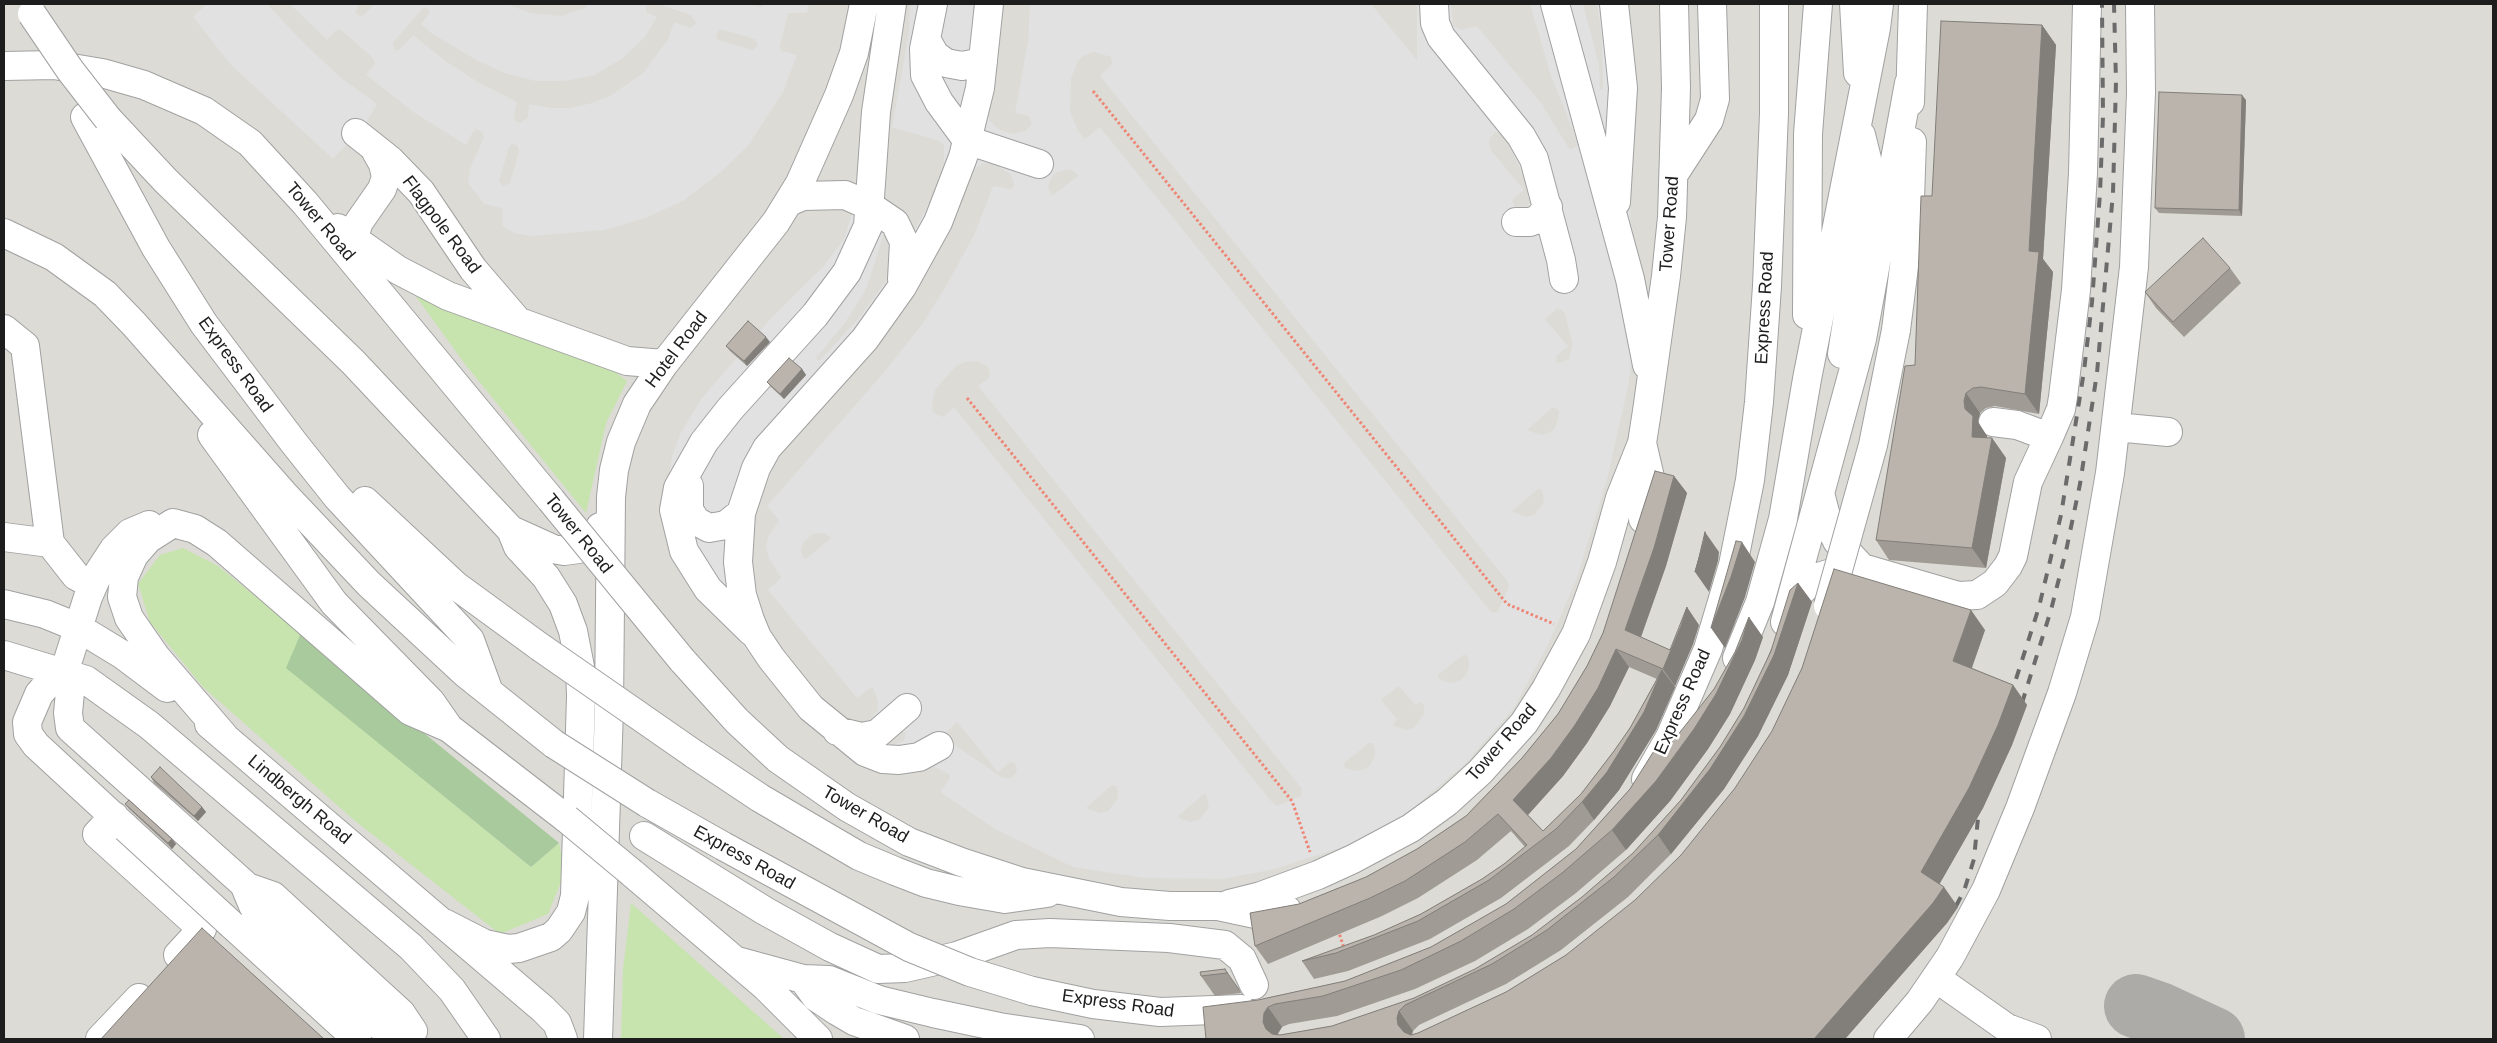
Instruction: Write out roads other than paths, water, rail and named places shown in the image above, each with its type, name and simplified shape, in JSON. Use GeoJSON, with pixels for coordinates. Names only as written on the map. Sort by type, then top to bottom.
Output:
{"type":"FeatureCollection","features":[{"type":"Feature","properties":{"kind":"street","name":"Hotel Road"},"geometry":{"type":"LineString","coordinates":[[598,1039],[609,732],[614,470],[628,424],[637,404],[664,364],[789,202],[839,95],[854,53],[864,4]]}},
{"type":"Feature","properties":{"kind":"street"},"geometry":{"type":"LineString","coordinates":[[892,4],[876,112],[868,226],[847,272],[815,315],[730,409],[704,442],[693,465],[678,488],[674,510],[684,551],[708,589],[757,637],[811,708],[865,752],[882,759],[898,760],[919,756],[939,746]]}},
{"type":"Feature","properties":{"kind":"street"},"geometry":{"type":"LineString","coordinates":[[933,4],[924,49],[925,75],[939,102],[967,140],[1039,164]]}},
{"type":"Feature","properties":{"kind":"street"},"geometry":{"type":"LineString","coordinates":[[757,637],[742,595],[738,562],[741,512],[756,468],[767,448],[865,339],[902,287],[938,222],[967,140],[980,88],[989,4]]}},
{"type":"Feature","properties":{"kind":"street"},"geometry":{"type":"LineString","coordinates":[[1434,4],[1435,23],[1441,37],[1521,136],[1534,159],[1562,260],[1564,280]]}},
{"type":"Feature","properties":{"kind":"street"},"geometry":{"type":"LineString","coordinates":[[1556,4],[1630,279],[1651,383]]}},
{"type":"Feature","properties":{"kind":"street"},"geometry":{"type":"LineString","coordinates":[[1614,4],[1622,88],[1614,224]]}},
{"type":"Feature","properties":{"kind":"street","name":"Tower Road"},"geometry":{"type":"LineString","coordinates":[[4,66],[54,65],[86,70],[144,85],[185,102],[218,120],[250,143],[305,203],[354,252],[551,500],[682,660],[737,721],[778,759],[825,793],[864,818],[909,842],[961,862],[1022,882],[1121,902],[1170,906],[1218,906],[1261,896],[1327,889],[1373,850],[1411,828],[1464,788],[1496,756],[1524,723],[1546,690],[1576,634],[1602,562],[1620,498],[1642,443],[1666,276],[1673,176],[1676,88],[1674,4]]}},
{"type":"Feature","properties":{"kind":"street"},"geometry":{"type":"LineString","coordinates":[[1673,176],[1704,129],[1713,109],[1716,86],[1712,4]]}},
{"type":"Feature","properties":{"kind":"street","name":"Express Road"},"geometry":{"type":"LineString","coordinates":[[1774,4],[1774,113],[1765,325],[1754,446],[1739,541],[1722,607],[1692,688],[1657,760],[1632,800],[1688,734],[1719,691],[1758,609],[1776,548],[1792,476],[1807,379]]}},
{"type":"Feature","properties":{"kind":"street"},"geometry":{"type":"LineString","coordinates":[[1807,379],[1808,155],[1818,4]]}},
{"type":"Feature","properties":{"kind":"street"},"geometry":{"type":"LineString","coordinates":[[1778,646],[1791,602],[1814,567],[1820,490],[1866,201],[1867,159],[1860,110],[1854,4]]}},
{"type":"Feature","properties":{"kind":"street"},"geometry":{"type":"LineString","coordinates":[[1807,379],[1879,4]]}},
{"type":"Feature","properties":{"kind":"street"},"geometry":{"type":"LineString","coordinates":[[1819,632],[1871,454],[1896,330],[1904,279],[1911,200],[1909,83],[1913,17],[1936,4]]}},
{"type":"Feature","properties":{"kind":"street"},"geometry":{"type":"LineString","coordinates":[[1814,567],[1862,568],[1958,596],[1977,595],[1986,591],[2008,566],[2028,482],[2061,410],[2063,397],[2076,290],[2083,172],[2087,4]]}},
{"type":"Feature","properties":{"kind":"street"},"geometry":{"type":"LineString","coordinates":[[1888,1039],[1950,957],[1986,890],[2020,808],[2069,672],[2085,617],[2094,572],[2116,427],[2137,226],[2142,93],[2140,4]]}},
{"type":"Feature","properties":{"kind":"street"},"geometry":{"type":"LineString","coordinates":[[29,9],[70,70],[96,118],[166,181],[353,362],[511,530],[518,546],[546,577],[563,604],[573,631],[577,650],[581,696],[575,896],[571,912],[559,930],[541,942],[520,948],[508,949],[485,944],[444,923]]}},
{"type":"Feature","properties":{"kind":"street"},"geometry":{"type":"LineString","coordinates":[[926,39],[936,55],[946,63],[962,66],[983,62]]}},
{"type":"Feature","properties":{"kind":"street"},"geometry":{"type":"LineString","coordinates":[[1862,568],[1838,541],[1823,506],[1820,490],[1869,308],[1909,83]]}},
{"type":"Feature","properties":{"kind":"street","name":"Express Road"},"geometry":{"type":"LineString","coordinates":[[96,118],[170,272],[231,361],[337,497],[470,640],[489,692]]}},
{"type":"Feature","properties":{"kind":"street","name":"Flagpole Road"},"geometry":{"type":"LineString","coordinates":[[354,252],[360,222],[382,189],[386,177],[383,164],[365,140],[390,160],[421,192],[473,269],[503,306],[521,324]]}},
{"type":"Feature","properties":{"kind":"street"},"geometry":{"type":"LineString","coordinates":[[789,202],[803,196],[845,195],[870,206],[895,223],[904,242],[902,287]]}},
{"type":"Feature","properties":{"kind":"street"},"geometry":{"type":"LineString","coordinates":[[1516,222],[1530,222],[1538,219],[1548,207]]}},
{"type":"Feature","properties":{"kind":"street","name":"Express Road"},"geometry":{"type":"LineString","coordinates":[[4,233],[36,247],[71,268],[105,294],[339,554],[399,613],[489,692],[554,744],[647,803],[889,937],[963,970],[1032,991],[1093,1004],[1138,1010],[1204,1012],[1261,995],[1242,959],[1225,946],[1169,938],[1050,933],[1016,935],[957,956],[905,968],[878,969],[830,947],[766,911],[644,836]]}},
{"type":"Feature","properties":{"kind":"street"},"geometry":{"type":"LineString","coordinates":[[354,252],[430,288],[521,324],[627,361],[664,364]]}},
{"type":"Feature","properties":{"kind":"street"},"geometry":{"type":"LineString","coordinates":[[134,324],[321,587],[351,622],[431,702],[449,728]]}},
{"type":"Feature","properties":{"kind":"street"},"geometry":{"type":"LineString","coordinates":[[4,328],[25,346],[50,543],[76,576],[93,585]]}},
{"type":"Feature","properties":{"kind":"street"},"geometry":{"type":"LineString","coordinates":[[231,361],[378,515],[456,585],[540,647],[760,798],[859,856],[926,883],[959,892],[1006,899],[1066,890]]}},
{"type":"Feature","properties":{"kind":"street"},"geometry":{"type":"LineString","coordinates":[[1993,422],[2017,425],[2048,437]]}},
{"type":"Feature","properties":{"kind":"street"},"geometry":{"type":"LineString","coordinates":[[2116,427],[2168,432]]}},
{"type":"Feature","properties":{"kind":"street","name":"Tower Road"},"geometry":{"type":"LineString","coordinates":[[1636,540],[1652,486],[1642,443]]}},
{"type":"Feature","properties":{"kind":"street"},"geometry":{"type":"LineString","coordinates":[[693,465],[688,492],[689,510],[696,521],[709,528],[726,525],[741,512]]}},
{"type":"Feature","properties":{"kind":"street"},"geometry":{"type":"LineString","coordinates":[[511,530],[553,549],[579,549],[595,537],[612,497]]}},
{"type":"Feature","properties":{"kind":"street"},"geometry":{"type":"LineString","coordinates":[[173,523],[148,539],[134,555],[124,577],[122,597],[129,618],[156,657],[224,736]]}},
{"type":"Feature","properties":{"kind":"street"},"geometry":{"type":"LineString","coordinates":[[403,1036],[411,1025],[402,1013],[273,896],[245,886],[74,734],[70,728],[68,713],[70,692],[64,673],[77,627],[93,585],[114,549],[130,533],[148,525],[173,523],[194,529],[217,543],[410,711],[449,728],[567,819],[737,961],[785,1004],[818,1039]]}},
{"type":"Feature","properties":{"kind":"street"},"geometry":{"type":"LineString","coordinates":[[4,537],[50,543]]}},
{"type":"Feature","properties":{"kind":"street","name":"Lindbergh Road"},"geometry":{"type":"LineString","coordinates":[[4,604],[45,614],[77,627],[141,668],[224,736],[543,1009],[557,1023],[563,1039]]}},
{"type":"Feature","properties":{"kind":"street"},"geometry":{"type":"LineString","coordinates":[[4,655],[86,680],[149,725],[411,947],[452,990],[486,1039]]}},
{"type":"Feature","properties":{"kind":"street"},"geometry":{"type":"LineString","coordinates":[[64,673],[46,686],[39,694],[27,722],[28,734],[36,745],[120,822],[218,919],[357,1039]]}},
{"type":"Feature","properties":{"kind":"street"},"geometry":{"type":"LineString","coordinates":[[836,730],[862,737],[877,734],[907,708]]}},
{"type":"Feature","properties":{"kind":"street"},"geometry":{"type":"LineString","coordinates":[[100,1039],[158,977],[218,919],[245,886]]}},
{"type":"Feature","properties":{"kind":"street"},"geometry":{"type":"LineString","coordinates":[[737,961],[803,979],[828,980],[879,1000],[933,1013],[999,1027],[1080,1039]]}},
{"type":"Feature","properties":{"kind":"street"},"geometry":{"type":"LineString","coordinates":[[1936,978],[2007,1028],[2037,1039]]}},
{"type":"Feature","properties":{"kind":"street"},"geometry":{"type":"LineString","coordinates":[[803,979],[816,997],[854,1021],[906,1039]]}},
{"type":"Feature","properties":{"kind":"railway"},"geometry":{"type":"LineString","coordinates":[[2010,698],[2039,607],[2061,515],[2084,371],[2092,302],[2100,193],[2103,116],[2102,4]]}},
{"type":"Feature","properties":{"kind":"railway"},"geometry":{"type":"LineString","coordinates":[[2022,703],[2051,610],[2066,551],[2080,484],[2097,373],[2113,193],[2116,82],[2114,4]]}},
{"type":"Feature","properties":{"kind":"railway"},"geometry":{"type":"LineString","coordinates":[[1956,906],[1964,891],[1974,859],[1978,818]]}}]}
